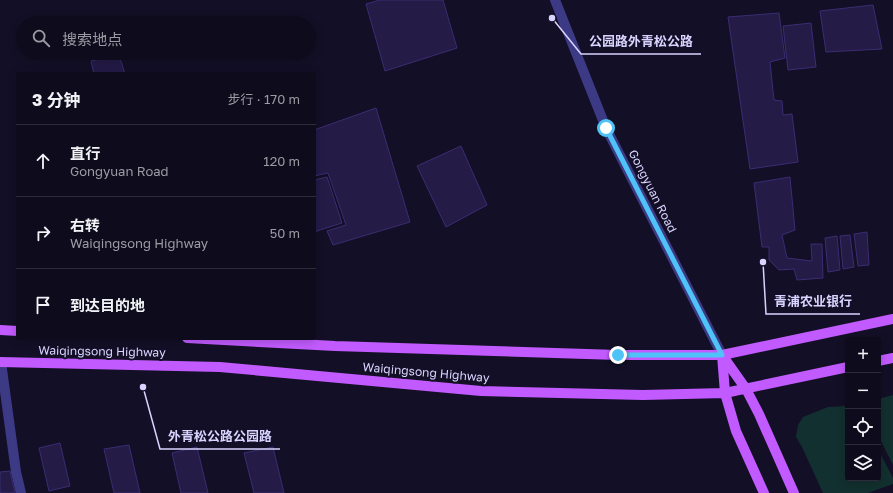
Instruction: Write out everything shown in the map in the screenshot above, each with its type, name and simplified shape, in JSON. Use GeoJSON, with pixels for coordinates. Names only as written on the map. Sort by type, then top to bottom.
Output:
{"type":"FeatureCollection","features":[{"type":"Feature","properties":{"kind":"main road","name":"Waiqingsong Highway"},"geometry":{"type":"LineString","coordinates":[[230,340],[335,346],[618,355],[722,355],[893,319]]}},
{"type":"Feature","properties":{"kind":"main road"},"geometry":{"type":"LineString","coordinates":[[0,330],[16,331]]}},
{"type":"Feature","properties":{"kind":"main road"},"geometry":{"type":"LineString","coordinates":[[722,355],[746,389],[794,493]]}},
{"type":"Feature","properties":{"kind":"main road","name":"Gongyuan Road"},"geometry":{"type":"LineString","coordinates":[[722,355],[725,393],[736,431],[764,493]]}},
{"type":"Feature","properties":{"kind":"main road"},"geometry":{"type":"LineString","coordinates":[[881,360],[893,358]]}},
{"type":"Feature","properties":{"kind":"main road","name":"Waiqingsong Highway"},"geometry":{"type":"LineString","coordinates":[[0,362],[220,367],[481,391],[643,395],[725,393],[845,368]]}},
{"type":"Feature","properties":{"kind":"street","name":"Gongyuan Road"},"geometry":{"type":"LineString","coordinates":[[555,0],[606,128],[722,355]]}},
{"type":"Feature","properties":{"kind":"street"},"geometry":{"type":"LineString","coordinates":[[0,362],[16,472],[21,493]]}},
{"type":"Feature","properties":{"kind":"green space"},"geometry":{"type":"Polygon","coordinates":[[[893,395],[893,465],[881,441],[881,398],[893,395]]]}},
{"type":"Feature","properties":{"kind":"green space"},"geometry":{"type":"Polygon","coordinates":[[[845,406],[845,481],[881,481],[881,455],[893,478],[893,484],[868,493],[823,493],[796,437],[798,425],[803,417],[828,407],[845,406]]]}},
{"type":"Feature","properties":{"kind":"building"},"geometry":{"type":"Polygon","coordinates":[[[380,0],[443,0],[457,48],[385,71],[366,4],[380,0]]]}},
{"type":"Feature","properties":{"kind":"building"},"geometry":{"type":"Polygon","coordinates":[[[873,5],[882,49],[826,52],[820,11],[873,5]]]}},
{"type":"Feature","properties":{"kind":"building"},"geometry":{"type":"Polygon","coordinates":[[[779,13],[785,58],[770,62],[774,100],[782,101],[783,115],[792,114],[798,162],[750,169],[728,17],[779,13]]]}},
{"type":"Feature","properties":{"kind":"building"},"geometry":{"type":"Polygon","coordinates":[[[811,23],[816,67],[788,70],[783,26],[811,23]]]}},
{"type":"Feature","properties":{"kind":"building"},"geometry":{"type":"Polygon","coordinates":[[[121,60],[124,72],[94,72],[91,61],[121,60]]]}},
{"type":"Feature","properties":{"kind":"building"},"geometry":{"type":"Polygon","coordinates":[[[376,108],[410,222],[333,245],[327,231],[346,225],[328,173],[316,176],[316,129],[376,108]]]}},
{"type":"Feature","properties":{"kind":"building"},"geometry":{"type":"Polygon","coordinates":[[[461,146],[487,205],[446,227],[417,166],[461,146]]]}},
{"type":"Feature","properties":{"kind":"building"},"geometry":{"type":"Polygon","coordinates":[[[327,177],[342,223],[316,231],[316,180],[327,177]]]}},
{"type":"Feature","properties":{"kind":"building"},"geometry":{"type":"Polygon","coordinates":[[[790,177],[795,230],[782,235],[787,258],[812,261],[811,244],[822,244],[823,278],[797,280],[794,269],[779,270],[769,260],[769,247],[762,247],[754,183],[790,177]]]}},
{"type":"Feature","properties":{"kind":"building"},"geometry":{"type":"Polygon","coordinates":[[[867,232],[869,265],[858,266],[854,234],[867,232]]]}},
{"type":"Feature","properties":{"kind":"building"},"geometry":{"type":"Polygon","coordinates":[[[850,235],[854,267],[843,269],[840,236],[850,235]]]}},
{"type":"Feature","properties":{"kind":"building"},"geometry":{"type":"Polygon","coordinates":[[[837,236],[840,270],[828,272],[825,238],[837,236]]]}},
{"type":"Feature","properties":{"kind":"building"},"geometry":{"type":"Polygon","coordinates":[[[60,443],[70,486],[49,491],[39,448],[60,443]]]}},
{"type":"Feature","properties":{"kind":"building"},"geometry":{"type":"Polygon","coordinates":[[[129,445],[140,493],[114,493],[104,449],[129,445]]]}},
{"type":"Feature","properties":{"kind":"building"},"geometry":{"type":"Polygon","coordinates":[[[197,447],[208,493],[181,493],[172,453],[197,447]]]}},
{"type":"Feature","properties":{"kind":"building"},"geometry":{"type":"Polygon","coordinates":[[[273,447],[284,493],[254,493],[244,453],[273,447]]]}},
{"type":"Feature","properties":{"kind":"building"},"geometry":{"type":"Polygon","coordinates":[[[10,471],[15,493],[0,493],[0,472],[10,471]]]}},
{"type":"Feature","properties":{"kind":"place","name":"公园路外青松公路"},"geometry":{"type":"Point","coordinates":[552,18]}},
{"type":"Feature","properties":{"kind":"place","name":"青浦农业银行"},"geometry":{"type":"Point","coordinates":[763,262]}},
{"type":"Feature","properties":{"kind":"place","name":"外青松公路公园路"},"geometry":{"type":"Point","coordinates":[143,387]}},
{"type":"Feature","properties":{"kind":"route"},"geometry":{"type":"LineString","coordinates":[[606,128],[722,355],[618,355]]}}]}
